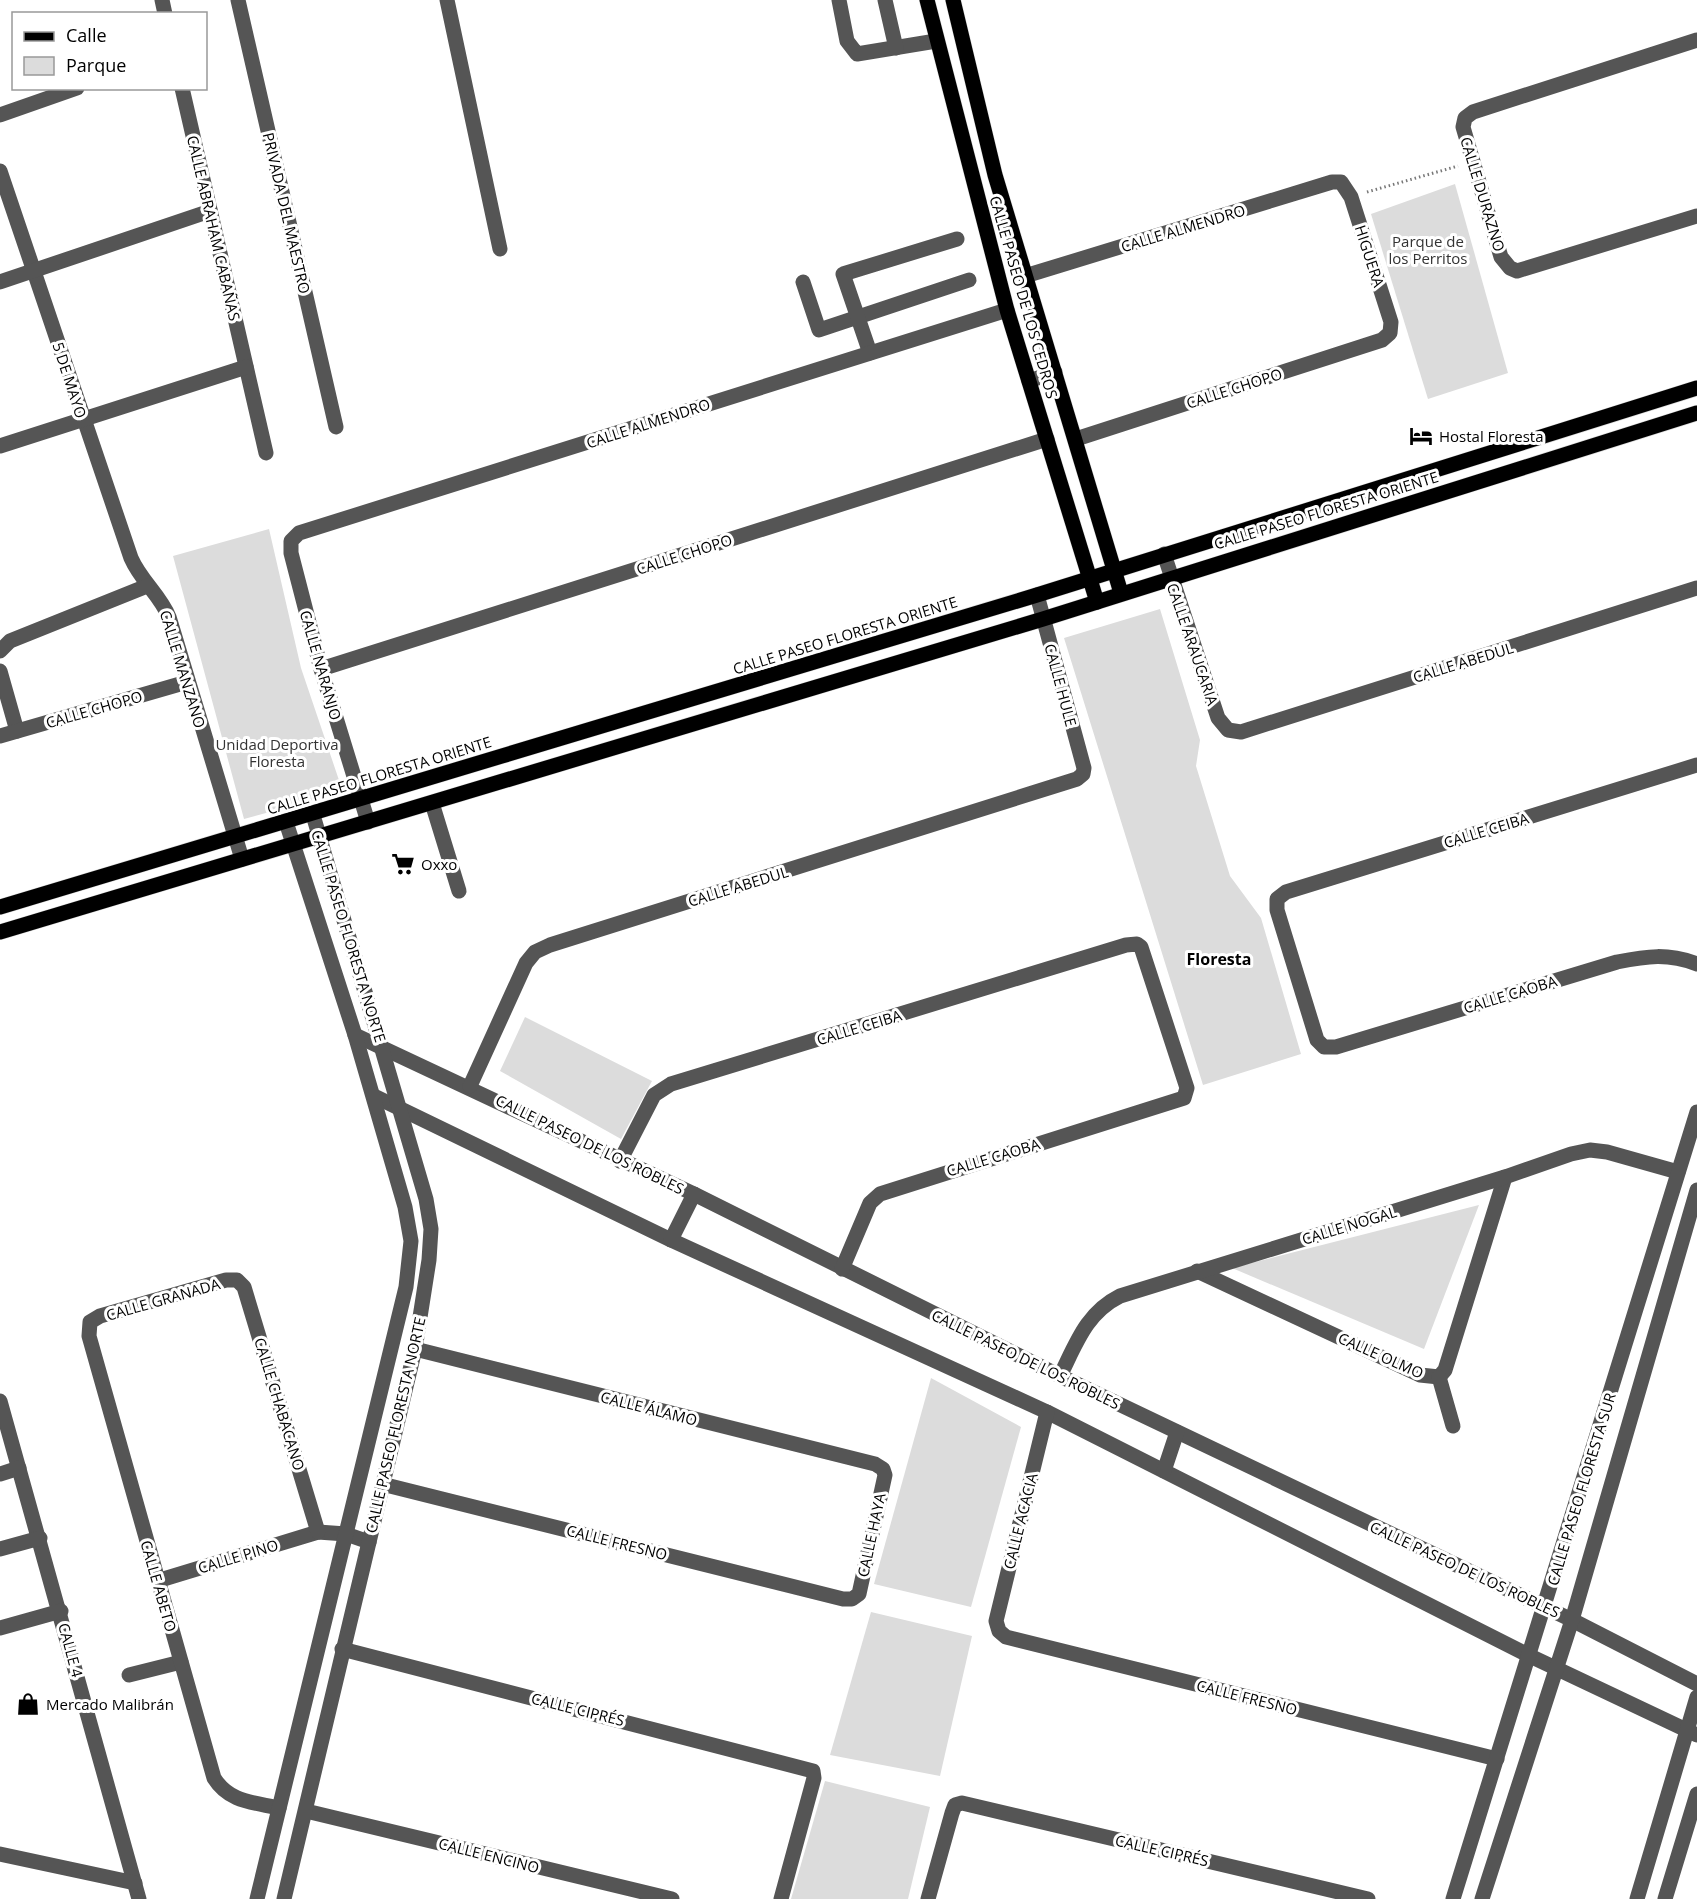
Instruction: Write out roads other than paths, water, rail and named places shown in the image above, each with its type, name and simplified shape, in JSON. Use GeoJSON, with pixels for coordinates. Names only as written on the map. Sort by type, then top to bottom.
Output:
{"type":"FeatureCollection","features":[{"type":"Feature","properties":{"kind":"main road","name":"CALLE PASEO DE LOS CEDROS"},"geometry":{"type":"LineString","coordinates":[[927,0],[1007,310],[1097,602]]}},
{"type":"Feature","properties":{"kind":"main road","name":"CALLE PASEO DE LOS CEDROS"},"geometry":{"type":"LineString","coordinates":[[953,0],[995,175],[1121,593]]}},
{"type":"Feature","properties":{"kind":"main road","name":"CALLE PASEO FLORESTA ORIENTE"},"geometry":{"type":"LineString","coordinates":[[0,907],[313,815],[1037,595],[1697,388]]}},
{"type":"Feature","properties":{"kind":"main road","name":"CALLE PASEO FLORESTA ORIENTE"},"geometry":{"type":"LineString","coordinates":[[0,932],[1043,619],[1697,413]]}},
{"type":"Feature","properties":{"kind":"main road"},"geometry":{"type":"LineString","coordinates":[[1547,435],[1554,458]]}},
{"type":"Feature","properties":{"kind":"main road"},"geometry":{"type":"LineString","coordinates":[[784,672],[791,695]]}},
{"type":"Feature","properties":{"kind":"street","name":"PRIVADA DEL MAESTRO"},"geometry":{"type":"LineString","coordinates":[[238,0],[336,427]]}},
{"type":"Feature","properties":{"kind":"street"},"geometry":{"type":"LineString","coordinates":[[447,0],[500,249]]}},
{"type":"Feature","properties":{"kind":"street"},"geometry":{"type":"LineString","coordinates":[[839,0],[847,40],[857,54],[936,41]]}},
{"type":"Feature","properties":{"kind":"street"},"geometry":{"type":"LineString","coordinates":[[885,0],[896,48]]}},
{"type":"Feature","properties":{"kind":"street","name":"CALLE DURAZNO"},"geometry":{"type":"LineString","coordinates":[[1697,40],[1473,112],[1465,118],[1463,127],[1471,162],[1501,257],[1510,268],[1525,270],[1697,216]]}},
{"type":"Feature","properties":{"kind":"street"},"geometry":{"type":"LineString","coordinates":[[0,115],[71,90]]}},
{"type":"Feature","properties":{"kind":"street","name":"CALLE ABRAHAM CABAÑAS"},"geometry":{"type":"LineString","coordinates":[[182,90],[266,453]]}},
{"type":"Feature","properties":{"kind":"street","name":"5 DE MAYO"},"geometry":{"type":"LineString","coordinates":[[0,171],[82,419],[131,558],[147,586]]}},
{"type":"Feature","properties":{"kind":"street","name":"CALLE ALMENDRO"},"geometry":{"type":"LineString","coordinates":[[1025,276],[1332,182],[1341,182]]}},
{"type":"Feature","properties":{"kind":"street","name":"HIGUERA"},"geometry":{"type":"LineString","coordinates":[[1341,182],[1351,197],[1391,322],[1389,333]]}},
{"type":"Feature","properties":{"kind":"street"},"geometry":{"type":"LineString","coordinates":[[0,282],[210,211]]}},
{"type":"Feature","properties":{"kind":"street"},"geometry":{"type":"LineString","coordinates":[[870,353],[843,274],[957,239]]}},
{"type":"Feature","properties":{"kind":"street"},"geometry":{"type":"LineString","coordinates":[[803,282],[819,330],[969,280]]}},
{"type":"Feature","properties":{"kind":"street","name":"CALLE ALMENDRO"},"geometry":{"type":"LineString","coordinates":[[291,541],[299,533],[1007,310]]}},
{"type":"Feature","properties":{"kind":"street","name":"CALLE CHOPO"},"geometry":{"type":"LineString","coordinates":[[1076,439],[1382,340],[1389,333]]}},
{"type":"Feature","properties":{"kind":"street"},"geometry":{"type":"LineString","coordinates":[[0,446],[246,367]]}},
{"type":"Feature","properties":{"kind":"street"},"geometry":{"type":"LineString","coordinates":[[1029,381],[1054,372]]}},
{"type":"Feature","properties":{"kind":"street","name":"CALLE CHOPO"},"geometry":{"type":"LineString","coordinates":[[321,669],[1047,439]]}},
{"type":"Feature","properties":{"kind":"street","name":"CALLE NARANJO"},"geometry":{"type":"LineString","coordinates":[[291,541],[291,553],[321,669],[368,822]]}},
{"type":"Feature","properties":{"kind":"street","name":"CALLE ARAUCARIA"},"geometry":{"type":"LineString","coordinates":[[1164,554],[1218,718],[1228,730]]}},
{"type":"Feature","properties":{"kind":"street"},"geometry":{"type":"LineString","coordinates":[[0,651],[10,641],[147,586]]}},
{"type":"Feature","properties":{"kind":"street","name":"CALLE MANZANO"},"geometry":{"type":"LineString","coordinates":[[147,586],[164,607],[242,859]]}},
{"type":"Feature","properties":{"kind":"street","name":"CALLE ABEDUL"},"geometry":{"type":"LineString","coordinates":[[1228,730],[1241,732],[1697,588]]}},
{"type":"Feature","properties":{"kind":"street","name":"CALLE HULE"},"geometry":{"type":"LineString","coordinates":[[1037,595],[1084,768],[1083,774]]}},
{"type":"Feature","properties":{"kind":"street"},"geometry":{"type":"LineString","coordinates":[[0,671],[17,731]]}},
{"type":"Feature","properties":{"kind":"street","name":"CALLE CHOPO"},"geometry":{"type":"LineString","coordinates":[[0,736],[187,682]]}},
{"type":"Feature","properties":{"kind":"street","name":"CALLE CEIBA"},"geometry":{"type":"LineString","coordinates":[[1324,1047],[1317,1040],[1277,910],[1277,899],[1297,889],[1697,765]]}},
{"type":"Feature","properties":{"kind":"street","name":"CALLE ABEDUL"},"geometry":{"type":"LineString","coordinates":[[470,1086],[526,963],[535,952],[561,941],[1077,779],[1083,774]]}},
{"type":"Feature","properties":{"kind":"street"},"geometry":{"type":"LineString","coordinates":[[432,803],[459,891]]}},
{"type":"Feature","properties":{"kind":"street","name":"CALLE PASEO FLORESTA NORTE"},"geometry":{"type":"LineString","coordinates":[[284,1899],[415,1349],[429,1260],[431,1229],[426,1199],[401,1110],[313,815]]}},
{"type":"Feature","properties":{"kind":"street","name":"CALLE PASEO FLORESTA NORTE"},"geometry":{"type":"LineString","coordinates":[[257,1899],[406,1287],[411,1242],[405,1207],[374,1096],[286,822]]}},
{"type":"Feature","properties":{"kind":"street","name":"CALLE CEIBA"},"geometry":{"type":"LineString","coordinates":[[620,1161],[654,1095],[662,1088],[1126,945],[1137,944]]}},
{"type":"Feature","properties":{"kind":"street","name":"CALLE CAOBA"},"geometry":{"type":"LineString","coordinates":[[842,1269],[870,1203],[880,1194],[1180,1100],[1186,1096],[1186,1088],[1141,947],[1137,944]]}},
{"type":"Feature","properties":{"kind":"street","name":"CALLE CAOBA"},"geometry":{"type":"LineString","coordinates":[[1324,1047],[1335,1047],[1617,962],[1658,954],[1679,957],[1697,964]]}},
{"type":"Feature","properties":{"kind":"street","name":"CALLE PASEO DE LOS ROBLES"},"geometry":{"type":"LineString","coordinates":[[355,1035],[470,1086],[620,1161],[694,1194],[1060,1377],[1572,1620],[1697,1684]]}},
{"type":"Feature","properties":{"kind":"street"},"geometry":{"type":"LineString","coordinates":[[374,1096],[671,1240],[1047,1412],[1530,1656],[1692,1732]]}},
{"type":"Feature","properties":{"kind":"street","name":"CALLE PASEO FLORESTA SUR"},"geometry":{"type":"LineString","coordinates":[[1453,1899],[1697,1112]]}},
{"type":"Feature","properties":{"kind":"street","name":"CALLE NOGAL"},"geometry":{"type":"LineString","coordinates":[[1060,1377],[1084,1326],[1104,1304],[1120,1296],[1590,1150],[1607,1152],[1678,1172]]}},
{"type":"Feature","properties":{"kind":"street","name":"CALLE OLMO"},"geometry":{"type":"LineString","coordinates":[[1197,1271],[1420,1375],[1439,1377],[1445,1370],[1504,1177]]}},
{"type":"Feature","properties":{"kind":"street","name":"CALLE PASEO FLORESTA SUR"},"geometry":{"type":"LineString","coordinates":[[1482,1899],[1572,1620],[1697,1190]]}},
{"type":"Feature","properties":{"kind":"street"},"geometry":{"type":"LineString","coordinates":[[671,1240],[694,1194]]}},
{"type":"Feature","properties":{"kind":"street"},"geometry":{"type":"LineString","coordinates":[[1652,1259],[1675,1266]]}},
{"type":"Feature","properties":{"kind":"street","name":"CALLE GRANADA"},"geometry":{"type":"LineString","coordinates":[[90,1322],[100,1316],[226,1280],[237,1280]]}},
{"type":"Feature","properties":{"kind":"street","name":"CALLE CHABACANO"},"geometry":{"type":"LineString","coordinates":[[237,1280],[244,1287],[318,1532]]}},
{"type":"Feature","properties":{"kind":"street","name":"CALLE ABETO"},"geometry":{"type":"LineString","coordinates":[[90,1322],[88,1336],[214,1778],[222,1791],[233,1797],[279,1808]]}},
{"type":"Feature","properties":{"kind":"street","name":"CALLE ÁLAMO"},"geometry":{"type":"LineString","coordinates":[[415,1349],[875,1464],[882,1469]]}},
{"type":"Feature","properties":{"kind":"street"},"geometry":{"type":"LineString","coordinates":[[1439,1377],[1453,1426]]}},
{"type":"Feature","properties":{"kind":"street","name":"CALLE 4"},"geometry":{"type":"LineString","coordinates":[[1,1406],[61,1611],[139,1899]]}},
{"type":"Feature","properties":{"kind":"street","name":"CALLE ACACIA"},"geometry":{"type":"LineString","coordinates":[[999,1631],[996,1621],[1047,1412]]}},
{"type":"Feature","properties":{"kind":"street"},"geometry":{"type":"LineString","coordinates":[[1164,1471],[1177,1432]]}},
{"type":"Feature","properties":{"kind":"street"},"geometry":{"type":"LineString","coordinates":[[0,1474],[20,1468]]}},
{"type":"Feature","properties":{"kind":"street","name":"CALLE HAYA"},"geometry":{"type":"LineString","coordinates":[[852,1599],[858,1594],[885,1475],[882,1469]]}},
{"type":"Feature","properties":{"kind":"street","name":"CALLE FRESNO"},"geometry":{"type":"LineString","coordinates":[[382,1484],[852,1599]]}},
{"type":"Feature","properties":{"kind":"street"},"geometry":{"type":"LineString","coordinates":[[318,1532],[346,1534],[369,1542]]}},
{"type":"Feature","properties":{"kind":"street","name":"CALLE PINO"},"geometry":{"type":"LineString","coordinates":[[157,1581],[318,1532]]}},
{"type":"Feature","properties":{"kind":"street"},"geometry":{"type":"LineString","coordinates":[[0,1549],[40,1538]]}},
{"type":"Feature","properties":{"kind":"street"},"geometry":{"type":"LineString","coordinates":[[0,1628],[61,1611]]}},
{"type":"Feature","properties":{"kind":"street","name":"CALLE FRESNO"},"geometry":{"type":"LineString","coordinates":[[999,1631],[1006,1637],[1497,1759]]}},
{"type":"Feature","properties":{"kind":"street","name":"CALLE CIPRÉS"},"geometry":{"type":"LineString","coordinates":[[342,1648],[813,1771],[814,1778],[781,1899]]}},
{"type":"Feature","properties":{"kind":"street"},"geometry":{"type":"LineString","coordinates":[[129,1675],[181,1662]]}},
{"type":"Feature","properties":{"kind":"street"},"geometry":{"type":"LineString","coordinates":[[1637,1899],[1692,1732],[1697,1697]]}},
{"type":"Feature","properties":{"kind":"street"},"geometry":{"type":"LineString","coordinates":[[1669,1898],[1697,1794]]}},
{"type":"Feature","properties":{"kind":"street","name":"CALLE CIPRÉS"},"geometry":{"type":"LineString","coordinates":[[928,1899],[955,1804],[962,1803],[1368,1899]]}},
{"type":"Feature","properties":{"kind":"street","name":"CALLE ENCINO"},"geometry":{"type":"LineString","coordinates":[[306,1811],[672,1899]]}},
{"type":"Feature","properties":{"kind":"street"},"geometry":{"type":"LineString","coordinates":[[0,1854],[135,1883]]}},
{"type":"Feature","properties":{"kind":"place","name":"Hostal Floresta"},"geometry":{"type":"Point","coordinates":[1421,436]}},
{"type":"Feature","properties":{"kind":"place","name":"Oxxo"},"geometry":{"type":"Point","coordinates":[403,864]}},
{"type":"Feature","properties":{"kind":"place","name":"Mercado Malibrán"},"geometry":{"type":"Point","coordinates":[28,1704]}},
{"type":"Feature","properties":{"kind":"district","name":"Floresta"},"geometry":{"type":"Point","coordinates":[1219,959]}},
{"type":"Feature","properties":{"kind":"park label","name":"Parque de los Perritos"},"geometry":{"type":"Point","coordinates":[1428,250]}},
{"type":"Feature","properties":{"kind":"park label","name":"Unidad Deportiva Floresta"},"geometry":{"type":"Point","coordinates":[277,752]}}]}
